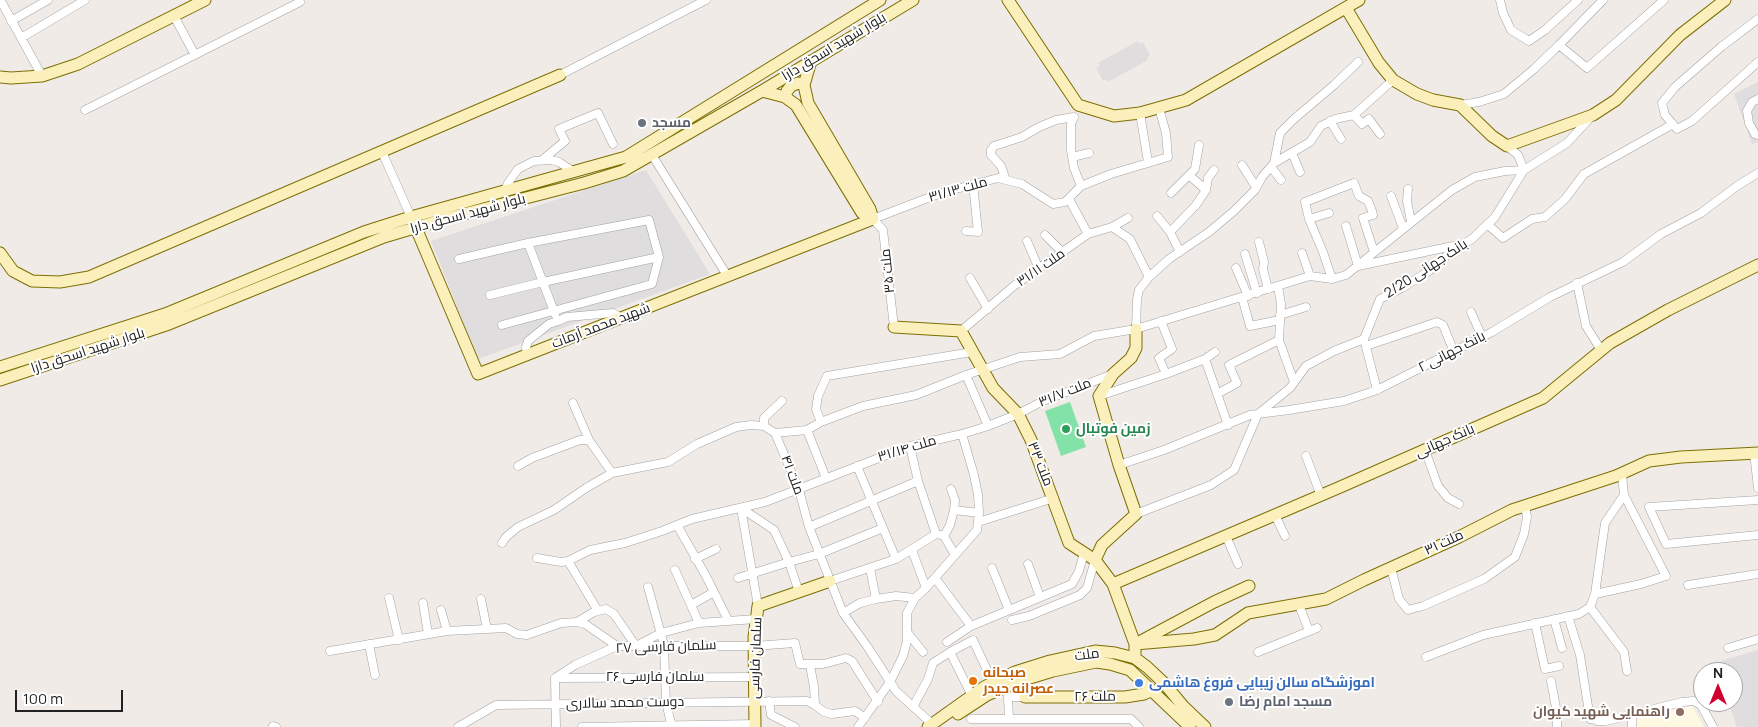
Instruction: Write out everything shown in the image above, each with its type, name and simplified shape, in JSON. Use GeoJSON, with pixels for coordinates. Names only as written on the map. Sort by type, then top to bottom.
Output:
{"type":"FeatureCollection","features":[{"type":"Feature","properties":{"kind":"street"},"geometry":{"type":"LineString","coordinates":[[11,21],[48,0]]}},
{"type":"Feature","properties":{"kind":"street"},"geometry":{"type":"LineString","coordinates":[[21,38],[84,0]]}},
{"type":"Feature","properties":{"kind":"street"},"geometry":{"type":"LineString","coordinates":[[0,77],[42,76],[78,64],[205,0]]}},
{"type":"Feature","properties":{"kind":"street"},"geometry":{"type":"LineString","coordinates":[[0,253],[13,271],[32,281],[60,282],[89,276],[560,75],[706,0]]}},
{"type":"Feature","properties":{"kind":"street","name":"بلوار شهید اسحق دارا"},"geometry":{"type":"LineString","coordinates":[[0,380],[169,324],[384,237],[413,222],[505,191],[626,157],[880,0]]}},
{"type":"Feature","properties":{"kind":"street","name":"بلوار شهید اسحق دارا"},"geometry":{"type":"LineString","coordinates":[[0,367],[165,314],[364,232],[552,192],[623,171],[762,91],[913,0]]}},
{"type":"Feature","properties":{"kind":"street"},"geometry":{"type":"LineString","coordinates":[[1008,0],[1078,105],[1114,116],[1140,113],[1186,100],[1359,0]]}},
{"type":"Feature","properties":{"kind":"street"},"geometry":{"type":"LineString","coordinates":[[1500,0],[1503,13],[1511,30],[1529,41],[1545,30],[1578,0]]}},
{"type":"Feature","properties":{"kind":"street"},"geometry":{"type":"LineString","coordinates":[[1346,8],[1379,63],[1393,80],[1417,94],[1434,100],[1460,105],[1479,102],[1504,94],[1534,69],[1603,0]]}},
{"type":"Feature","properties":{"kind":"street"},"geometry":{"type":"LineString","coordinates":[[1559,45],[1587,68],[1664,0]]}},
{"type":"Feature","properties":{"kind":"street"},"geometry":{"type":"LineString","coordinates":[[1507,146],[1593,115],[1616,100],[1680,36],[1725,0]]}},
{"type":"Feature","properties":{"kind":"street"},"geometry":{"type":"LineString","coordinates":[[85,110],[300,2]]}},
{"type":"Feature","properties":{"kind":"street"},"geometry":{"type":"LineString","coordinates":[[2,3],[42,76]]}},
{"type":"Feature","properties":{"kind":"street"},"geometry":{"type":"LineString","coordinates":[[174,16],[195,54]]}},
{"type":"Feature","properties":{"kind":"street"},"geometry":{"type":"LineString","coordinates":[[1758,19],[1721,47],[1675,87],[1662,103],[1665,116],[1677,128],[1692,121],[1758,62]]}},
{"type":"Feature","properties":{"kind":"street"},"geometry":{"type":"LineString","coordinates":[[811,61],[805,88],[808,103],[870,209],[873,219]]}},
{"type":"Feature","properties":{"kind":"street"},"geometry":{"type":"LineString","coordinates":[[1136,514],[1118,465],[1100,396],[1113,374],[1131,358],[1136,348],[1137,299],[1139,290],[1149,276],[1234,211],[1256,187],[1272,165],[1280,133],[1358,62]]}},
{"type":"Feature","properties":{"kind":"street"},"geometry":{"type":"LineString","coordinates":[[1272,165],[1310,142],[1321,126],[1330,121],[1354,115],[1371,102],[1393,80]]}},
{"type":"Feature","properties":{"kind":"street"},"geometry":{"type":"LineString","coordinates":[[787,98],[793,88],[805,88]]}},
{"type":"Feature","properties":{"kind":"street"},"geometry":{"type":"LineString","coordinates":[[762,91],[787,98],[796,105],[862,213],[873,219]]}},
{"type":"Feature","properties":{"kind":"street"},"geometry":{"type":"LineString","coordinates":[[1758,99],[1752,102],[1747,111],[1749,123],[1755,134],[1758,135]]}},
{"type":"Feature","properties":{"kind":"street"},"geometry":{"type":"LineString","coordinates":[[502,543],[518,527],[554,510],[612,473],[668,462],[697,444],[736,428],[751,425],[764,426],[775,433],[807,430],[820,422],[863,406],[916,395],[1020,356],[1060,354],[1094,336],[1136,329],[1310,276],[1332,278],[1346,275],[1411,221],[1452,190],[1474,177],[1505,171],[1524,170],[1518,155],[1492,136],[1460,105]]}},
{"type":"Feature","properties":{"kind":"street"},"geometry":{"type":"LineString","coordinates":[[1088,234],[1069,198],[1081,186],[1148,162],[1168,157],[1166,134],[1159,108]]}},
{"type":"Feature","properties":{"kind":"street"},"geometry":{"type":"LineString","coordinates":[[542,160],[565,141],[559,129],[598,113],[612,144]]}},
{"type":"Feature","properties":{"kind":"street"},"geometry":{"type":"LineString","coordinates":[[1140,113],[1148,162]]}},
{"type":"Feature","properties":{"kind":"street"},"geometry":{"type":"LineString","coordinates":[[1354,115],[1362,124],[1369,119],[1380,134]]}},
{"type":"Feature","properties":{"kind":"street","name":"بانک جهانی 2/20"},"geometry":{"type":"LineString","coordinates":[[1365,342],[1380,299],[1422,275],[1452,251],[1472,239],[1495,217],[1524,170],[1567,143],[1593,115]]}},
{"type":"Feature","properties":{"kind":"street"},"geometry":{"type":"LineString","coordinates":[[1006,180],[1002,166],[991,155],[991,150],[994,146],[1022,137],[1056,120],[1074,117],[1070,124],[1072,157],[1081,186]]}},
{"type":"Feature","properties":{"kind":"street"},"geometry":{"type":"LineString","coordinates":[[1330,121],[1341,139]]}},
{"type":"Feature","properties":{"kind":"street"},"geometry":{"type":"LineString","coordinates":[[1487,224],[1503,238],[1532,219],[1545,217],[1565,199],[1584,174],[1673,124]]}},
{"type":"Feature","properties":{"kind":"street"},"geometry":{"type":"LineString","coordinates":[[1171,193],[1195,170],[1200,145]]}},
{"type":"Feature","properties":{"kind":"street"},"geometry":{"type":"LineString","coordinates":[[382,152],[413,222]]}},
{"type":"Feature","properties":{"kind":"street"},"geometry":{"type":"LineString","coordinates":[[1072,157],[1089,153]]}},
{"type":"Feature","properties":{"kind":"street"},"geometry":{"type":"LineString","coordinates":[[1292,153],[1300,172]]}},
{"type":"Feature","properties":{"kind":"street"},"geometry":{"type":"LineString","coordinates":[[652,155],[728,276]]}},
{"type":"Feature","properties":{"kind":"street"},"geometry":{"type":"LineString","coordinates":[[505,191],[512,176],[526,164],[542,160],[559,162],[574,172]]}},
{"type":"Feature","properties":{"kind":"street"},"geometry":{"type":"LineString","coordinates":[[1242,165],[1256,187]]}},
{"type":"Feature","properties":{"kind":"street"},"geometry":{"type":"LineString","coordinates":[[1272,165],[1281,180]]}},
{"type":"Feature","properties":{"kind":"street"},"geometry":{"type":"LineString","coordinates":[[1170,232],[1196,205],[1206,190],[1208,178],[1214,170]]}},
{"type":"Feature","properties":{"kind":"street","name":"بانک جهانی ۲"},"geometry":{"type":"LineString","coordinates":[[1118,465],[1164,450],[1250,415],[1344,401],[1377,390],[1482,338],[1550,297],[1623,262],[1661,234],[1701,213],[1758,173]]}},
{"type":"Feature","properties":{"kind":"street"},"geometry":{"type":"LineString","coordinates":[[1190,176],[1206,190]]}},
{"type":"Feature","properties":{"kind":"street","name":"ملت ۳۱/۱۳"},"geometry":{"type":"LineString","coordinates":[[873,219],[941,193],[998,178],[1022,184],[1053,204],[1065,202],[1069,198]]}},
{"type":"Feature","properties":{"kind":"street"},"geometry":{"type":"LineString","coordinates":[[548,179],[552,192]]}},
{"type":"Feature","properties":{"kind":"street"},"geometry":{"type":"LineString","coordinates":[[1332,278],[1324,252],[1309,219],[1305,202],[1354,183],[1360,196],[1367,199],[1372,211],[1373,215],[1363,218],[1374,252]]}},
{"type":"Feature","properties":{"kind":"street"},"geometry":{"type":"LineString","coordinates":[[966,231],[978,232],[973,184]]}},
{"type":"Feature","properties":{"kind":"street"},"geometry":{"type":"LineString","coordinates":[[1408,189],[1407,201],[1411,221]]}},
{"type":"Feature","properties":{"kind":"street"},"geometry":{"type":"LineString","coordinates":[[1391,196],[1403,228]]}},
{"type":"Feature","properties":{"kind":"street"},"geometry":{"type":"LineString","coordinates":[[1309,219],[1329,213]]}},
{"type":"Feature","properties":{"kind":"street"},"geometry":{"type":"LineString","coordinates":[[1157,216],[1170,232],[1180,252]]}},
{"type":"Feature","properties":{"kind":"street","name":"ملت ۳۱/۱۱"},"geometry":{"type":"LineString","coordinates":[[961,331],[1015,285],[1088,234],[1112,227],[1128,218]]}},
{"type":"Feature","properties":{"kind":"street","name":"شهید محمد آرمات"},"geometry":{"type":"LineString","coordinates":[[413,222],[478,374],[873,219]]}},
{"type":"Feature","properties":{"kind":"street","name":"ملت ۳۵"},"geometry":{"type":"LineString","coordinates":[[873,219],[883,230],[894,327]]}},
{"type":"Feature","properties":{"kind":"street"},"geometry":{"type":"LineString","coordinates":[[459,259],[528,243],[649,220],[659,258],[652,284],[502,325]]}},
{"type":"Feature","properties":{"kind":"street"},"geometry":{"type":"LineString","coordinates":[[1346,226],[1358,266]]}},
{"type":"Feature","properties":{"kind":"street"},"geometry":{"type":"LineString","coordinates":[[1112,227],[1130,239],[1149,276]]}},
{"type":"Feature","properties":{"kind":"street"},"geometry":{"type":"LineString","coordinates":[[1045,235],[1063,253]]}},
{"type":"Feature","properties":{"kind":"street"},"geometry":{"type":"LineString","coordinates":[[1027,240],[1039,269]]}},
{"type":"Feature","properties":{"kind":"street"},"geometry":{"type":"LineString","coordinates":[[1259,242],[1268,289]]}},
{"type":"Feature","properties":{"kind":"street"},"geometry":{"type":"LineString","coordinates":[[528,243],[558,321]]}},
{"type":"Feature","properties":{"kind":"street"},"geometry":{"type":"LineString","coordinates":[[1358,266],[1465,244]]}},
{"type":"Feature","properties":{"kind":"street"},"geometry":{"type":"LineString","coordinates":[[1302,253],[1310,276]]}},
{"type":"Feature","properties":{"kind":"street"},"geometry":{"type":"LineString","coordinates":[[1245,254],[1257,293]]}},
{"type":"Feature","properties":{"kind":"street"},"geometry":{"type":"LineString","coordinates":[[490,295],[659,258]]}},
{"type":"Feature","properties":{"kind":"street","name":"بانک جهانی"},"geometry":{"type":"LineString","coordinates":[[1113,584],[1321,496],[1543,398],[1610,343],[1668,310],[1758,265]]}},
{"type":"Feature","properties":{"kind":"street"},"geometry":{"type":"LineString","coordinates":[[1236,268],[1245,297],[1250,326],[1280,318],[1306,307]]}},
{"type":"Feature","properties":{"kind":"street"},"geometry":{"type":"LineString","coordinates":[[970,278],[988,309]]}},
{"type":"Feature","properties":{"kind":"street"},"geometry":{"type":"LineString","coordinates":[[1577,283],[1586,326],[1601,350]]}},
{"type":"Feature","properties":{"kind":"street"},"geometry":{"type":"LineString","coordinates":[[1278,286],[1281,304],[1279,340],[1294,382]]}},
{"type":"Feature","properties":{"kind":"street"},"geometry":{"type":"LineString","coordinates":[[1471,312],[1482,338]]}},
{"type":"Feature","properties":{"kind":"street"},"geometry":{"type":"LineString","coordinates":[[528,355],[526,347],[528,341],[549,324],[567,317],[613,313],[621,318]]}},
{"type":"Feature","properties":{"kind":"street"},"geometry":{"type":"LineString","coordinates":[[1161,320],[1172,349],[1159,358],[1166,374]]}},
{"type":"Feature","properties":{"kind":"street"},"geometry":{"type":"LineString","coordinates":[[1012,620],[1029,616],[1080,595],[1087,588],[1095,560],[1102,546],[1136,514],[1211,485],[1234,470],[1258,414],[1290,388],[1306,366],[1334,351],[1436,322],[1443,325],[1454,352]]}},
{"type":"Feature","properties":{"kind":"street"},"geometry":{"type":"LineString","coordinates":[[894,327],[961,331]]}},
{"type":"Feature","properties":{"kind":"street","name":"ملت ۳۳"},"geometry":{"type":"LineString","coordinates":[[961,331],[993,388],[1018,414],[1031,440],[1070,543],[1095,560],[1113,584],[1134,644],[1135,658]]}},
{"type":"Feature","properties":{"kind":"street"},"geometry":{"type":"LineString","coordinates":[[1217,394],[1237,383],[1229,366],[1279,340]]}},
{"type":"Feature","properties":{"kind":"street"},"geometry":{"type":"LineString","coordinates":[[1365,342],[1377,390]]}},
{"type":"Feature","properties":{"kind":"street"},"geometry":{"type":"LineString","coordinates":[[820,422],[816,410],[818,396],[827,376],[972,352]]}},
{"type":"Feature","properties":{"kind":"street"},"geometry":{"type":"LineString","coordinates":[[1100,396],[1166,374],[1215,352]]}},
{"type":"Feature","properties":{"kind":"street"},"geometry":{"type":"LineString","coordinates":[[1205,358],[1228,425]]}},
{"type":"Feature","properties":{"kind":"street","name":"ملت ۳۱/۷"},"geometry":{"type":"LineString","coordinates":[[1018,414],[1043,401],[1113,374]]}},
{"type":"Feature","properties":{"kind":"street"},"geometry":{"type":"LineString","coordinates":[[966,375],[988,426]]}},
{"type":"Feature","properties":{"kind":"street"},"geometry":{"type":"LineString","coordinates":[[764,426],[764,418],[782,401]]}},
{"type":"Feature","properties":{"kind":"street"},"geometry":{"type":"LineString","coordinates":[[573,403],[589,440],[612,473]]}},
{"type":"Feature","properties":{"kind":"street","name":"ملت ۳۱/۱۴"},"geometry":{"type":"LineString","coordinates":[[568,561],[590,550],[625,542],[692,519],[765,502],[910,446],[962,434],[1018,414]]}},
{"type":"Feature","properties":{"kind":"street"},"geometry":{"type":"LineString","coordinates":[[807,430],[826,478]]}},
{"type":"Feature","properties":{"kind":"street","name":"ملت ۴۱"},"geometry":{"type":"LineString","coordinates":[[775,433],[799,490],[819,554],[843,613],[896,691],[934,726]]}},
{"type":"Feature","properties":{"kind":"street"},"geometry":{"type":"LineString","coordinates":[[858,727],[878,702],[903,656],[907,642],[907,613],[915,598],[977,530],[979,513],[974,475],[962,434]]}},
{"type":"Feature","properties":{"kind":"street"},"geometry":{"type":"LineString","coordinates":[[518,466],[532,458],[563,446],[580,440],[589,440]]}},
{"type":"Feature","properties":{"kind":"street"},"geometry":{"type":"LineString","coordinates":[[910,446],[918,481],[940,535],[955,555]]}},
{"type":"Feature","properties":{"kind":"street"},"geometry":{"type":"LineString","coordinates":[[1424,450],[1438,486],[1448,498],[1458,504]]}},
{"type":"Feature","properties":{"kind":"street"},"geometry":{"type":"LineString","coordinates":[[1756,453],[1758,488]]}},
{"type":"Feature","properties":{"kind":"street","name":"ملت ۳۱"},"geometry":{"type":"LineString","coordinates":[[1134,644],[1194,639],[1215,634],[1248,613],[1326,599],[1512,510],[1622,474],[1649,461],[1681,457],[1756,453]]}},
{"type":"Feature","properties":{"kind":"street"},"geometry":{"type":"LineString","coordinates":[[1306,456],[1321,496]]}},
{"type":"Feature","properties":{"kind":"street"},"geometry":{"type":"LineString","coordinates":[[857,466],[896,559]]}},
{"type":"Feature","properties":{"kind":"street"},"geometry":{"type":"LineString","coordinates":[[1595,594],[1641,584],[1666,576],[1624,495],[1622,474]]}},
{"type":"Feature","properties":{"kind":"street"},"geometry":{"type":"LineString","coordinates":[[809,526],[918,481]]}},
{"type":"Feature","properties":{"kind":"street"},"geometry":{"type":"LineString","coordinates":[[830,581],[896,559],[940,535],[950,525],[954,510],[955,500],[951,489]]}},
{"type":"Feature","properties":{"kind":"street"},"geometry":{"type":"LineString","coordinates":[[1426,657],[1483,635],[1579,614],[1590,607],[1595,594],[1605,523],[1624,495]]}},
{"type":"Feature","properties":{"kind":"street"},"geometry":{"type":"LineString","coordinates":[[978,522],[1054,498]]}},
{"type":"Feature","properties":{"kind":"street"},"geometry":{"type":"LineString","coordinates":[[1758,500],[1649,507],[1666,544],[1758,535]]}},
{"type":"Feature","properties":{"kind":"street"},"geometry":{"type":"LineString","coordinates":[[1391,568],[1399,598],[1408,610],[1423,606],[1484,579],[1515,557],[1524,534],[1527,517],[1525,506]]}},
{"type":"Feature","properties":{"kind":"street"},"geometry":{"type":"LineString","coordinates":[[741,508],[774,530],[789,562],[799,592]]}},
{"type":"Feature","properties":{"kind":"street"},"geometry":{"type":"LineString","coordinates":[[741,508],[758,606]]}},
{"type":"Feature","properties":{"kind":"street"},"geometry":{"type":"LineString","coordinates":[[954,510],[979,513]]}},
{"type":"Feature","properties":{"kind":"street"},"geometry":{"type":"LineString","coordinates":[[1275,515],[1285,536]]}},
{"type":"Feature","properties":{"kind":"street"},"geometry":{"type":"LineString","coordinates":[[677,525],[728,620]]}},
{"type":"Feature","properties":{"kind":"street"},"geometry":{"type":"LineString","coordinates":[[738,578],[819,554],[883,528]]}},
{"type":"Feature","properties":{"kind":"street"},"geometry":{"type":"LineString","coordinates":[[1226,536],[1238,564]]}},
{"type":"Feature","properties":{"kind":"street"},"geometry":{"type":"LineString","coordinates":[[696,559],[716,549]]}},
{"type":"Feature","properties":{"kind":"street"},"geometry":{"type":"LineString","coordinates":[[912,550],[926,588]]}},
{"type":"Feature","properties":{"kind":"street"},"geometry":{"type":"LineString","coordinates":[[947,642],[971,626],[1072,584],[1079,571],[1084,552]]}},
{"type":"Feature","properties":{"kind":"street"},"geometry":{"type":"LineString","coordinates":[[537,558],[562,562],[568,561],[598,611]]}},
{"type":"Feature","properties":{"kind":"street"},"geometry":{"type":"LineString","coordinates":[[1028,564],[1040,597]]}},
{"type":"Feature","properties":{"kind":"street"},"geometry":{"type":"LineString","coordinates":[[870,568],[876,598]]}},
{"type":"Feature","properties":{"kind":"street"},"geometry":{"type":"LineString","coordinates":[[992,568],[1009,610]]}},
{"type":"Feature","properties":{"kind":"street"},"geometry":{"type":"LineString","coordinates":[[675,570],[699,623]]}},
{"type":"Feature","properties":{"kind":"street"},"geometry":{"type":"LineString","coordinates":[[1688,585],[1758,574]]}},
{"type":"Feature","properties":{"kind":"street"},"geometry":{"type":"LineString","coordinates":[[935,578],[971,626]]}},
{"type":"Feature","properties":{"kind":"street","name":"سلمان فارسی"},"geometry":{"type":"LineString","coordinates":[[755,726],[754,646],[758,606],[830,581]]}},
{"type":"Feature","properties":{"kind":"street"},"geometry":{"type":"LineString","coordinates":[[1134,644],[1249,586]]}},
{"type":"Feature","properties":{"kind":"street"},"geometry":{"type":"LineString","coordinates":[[648,587],[664,645],[666,703],[672,726]]}},
{"type":"Feature","properties":{"kind":"street"},"geometry":{"type":"LineString","coordinates":[[691,605],[714,592]]}},
{"type":"Feature","properties":{"kind":"street"},"geometry":{"type":"LineString","coordinates":[[843,613],[860,603],[876,598],[896,596],[915,598]]}},
{"type":"Feature","properties":{"kind":"street"},"geometry":{"type":"LineString","coordinates":[[389,598],[399,640]]}},
{"type":"Feature","properties":{"kind":"street"},"geometry":{"type":"LineString","coordinates":[[481,599],[486,629]]}},
{"type":"Feature","properties":{"kind":"street"},"geometry":{"type":"LineString","coordinates":[[423,603],[428,634]]}},
{"type":"Feature","properties":{"kind":"street"},"geometry":{"type":"LineString","coordinates":[[1258,652],[1313,629],[1299,605]]}},
{"type":"Feature","properties":{"kind":"street"},"geometry":{"type":"LineString","coordinates":[[1590,607],[1624,652],[1627,671]]}},
{"type":"Feature","properties":{"kind":"street"},"geometry":{"type":"LineString","coordinates":[[577,622],[594,612],[606,609],[614,614],[636,646],[661,633],[699,623],[756,619]]}},
{"type":"Feature","properties":{"kind":"street"},"geometry":{"type":"LineString","coordinates":[[441,610],[447,631]]}},
{"type":"Feature","properties":{"kind":"street"},"geometry":{"type":"LineString","coordinates":[[1568,616],[1580,655],[1590,719],[1597,722],[1682,702],[1694,701],[1700,705],[1713,727]]}},
{"type":"Feature","properties":{"kind":"street"},"geometry":{"type":"LineString","coordinates":[[1554,619],[1562,648]]}},
{"type":"Feature","properties":{"kind":"street"},"geometry":{"type":"LineString","coordinates":[[330,651],[447,631],[506,628],[517,634],[526,635],[560,623],[577,622],[585,624],[617,646]]}},
{"type":"Feature","properties":{"kind":"street"},"geometry":{"type":"LineString","coordinates":[[1535,623],[1545,668],[1559,666]]}},
{"type":"Feature","properties":{"kind":"street"},"geometry":{"type":"LineString","coordinates":[[907,632],[923,652]]}},
{"type":"Feature","properties":{"kind":"street"},"geometry":{"type":"LineString","coordinates":[[1728,648],[1758,639]]}},
{"type":"Feature","properties":{"kind":"street"},"geometry":{"type":"LineString","coordinates":[[913,707],[928,679],[933,663],[973,640],[993,683]]}},
{"type":"Feature","properties":{"kind":"street","name":"سلمان فارسی ۲۷"},"geometry":{"type":"LineString","coordinates":[[555,678],[575,665],[617,646],[754,646],[796,643],[800,664],[810,665]]}},
{"type":"Feature","properties":{"kind":"street"},"geometry":{"type":"LineString","coordinates":[[369,644],[375,675]]}},
{"type":"Feature","properties":{"kind":"street","name":"ملت"},"geometry":{"type":"LineString","coordinates":[[934,726],[972,696],[993,683],[1025,669],[1050,661],[1095,651],[1135,658],[1164,683],[1190,727]]}},
{"type":"Feature","properties":{"kind":"street"},"geometry":{"type":"LineString","coordinates":[[950,652],[972,696]]}},
{"type":"Feature","properties":{"kind":"street"},"geometry":{"type":"LineString","coordinates":[[815,705],[810,665],[846,658],[852,661],[878,702]]}},
{"type":"Feature","properties":{"kind":"street","name":"ملت"},"geometry":{"type":"LineString","coordinates":[[934,726],[987,695],[1020,681],[1053,671],[1096,662],[1130,670],[1152,690],[1205,727]]}},
{"type":"Feature","properties":{"kind":"street","name":"سلمان فارسی ۲۶"},"geometry":{"type":"LineString","coordinates":[[555,678],[755,677]]}},
{"type":"Feature","properties":{"kind":"street"},"geometry":{"type":"LineString","coordinates":[[555,678],[556,727]]}},
{"type":"Feature","properties":{"kind":"street"},"geometry":{"type":"LineString","coordinates":[[1551,681],[1557,712],[1557,727]]}},
{"type":"Feature","properties":{"kind":"street","name":"ملت ۲۶"},"geometry":{"type":"LineString","coordinates":[[1009,719],[1008,697],[1125,697],[1144,694],[1152,690]]}},
{"type":"Feature","properties":{"kind":"street"},"geometry":{"type":"LineString","coordinates":[[769,701],[771,715],[795,727]]}},
{"type":"Feature","properties":{"kind":"street","name":"دوست محمد سالاری"},"geometry":{"type":"LineString","coordinates":[[458,727],[496,705],[807,701],[824,712],[832,714],[854,711],[865,718]]}},
{"type":"Feature","properties":{"kind":"street"},"geometry":{"type":"LineString","coordinates":[[1632,714],[1632,727]]}},
{"type":"Feature","properties":{"kind":"street"},"geometry":{"type":"LineString","coordinates":[[971,719],[1131,719],[1139,727]]}},
{"type":"Feature","properties":{"kind":"street"},"geometry":{"type":"LineString","coordinates":[[582,727],[755,726]]}},
{"type":"Feature","properties":{"kind":"shaded area"},"geometry":{"type":"Polygon","coordinates":[[[1138,41],[1139,44],[1143,42],[1150,55],[1147,58],[1148,60],[1108,82],[1106,79],[1103,81],[1096,68],[1100,66],[1098,63],[1138,41]]]}},
{"type":"Feature","properties":{"kind":"shaded area"},"geometry":{"type":"Polygon","coordinates":[[[1758,82],[1758,142],[1752,144],[1734,94],[1758,82]]]}},
{"type":"Feature","properties":{"kind":"shaded area"},"geometry":{"type":"Polygon","coordinates":[[[646,170],[710,274],[478,359],[431,241],[646,170]]]}},
{"type":"Feature","properties":{"kind":"shaded area"},"geometry":{"type":"Polygon","coordinates":[[[1758,650],[1758,727],[1737,727],[1732,712],[1743,712],[1743,662],[1720,662],[1758,650]]]}},
{"type":"Feature","properties":{"kind":"shaded area","name":"راهنمایی شهید کیوان"},"geometry":{"type":"Polygon","coordinates":[[[1692,706],[1693,712],[1695,712],[1704,727],[1636,727],[1636,719],[1692,706]]]}},
{"type":"Feature","properties":{"kind":"green space","name":"زمین فوتبال"},"geometry":{"type":"Polygon","coordinates":[[[1070,402],[1086,447],[1061,456],[1045,411],[1070,402]]]}},
{"type":"Feature","properties":{"kind":"place","name":"مسجد"},"geometry":{"type":"Point","coordinates":[642,123]}},
{"type":"Feature","properties":{"kind":"place","name":"زمین فوتبال"},"geometry":{"type":"Point","coordinates":[1066,429]}},
{"type":"Feature","properties":{"kind":"place","name":"صبحانه عصرانه حیدر"},"geometry":{"type":"Point","coordinates":[973,681]}},
{"type":"Feature","properties":{"kind":"place","name":"اموزشگاه سالن زیبایی فروغ هاشمی"},"geometry":{"type":"Point","coordinates":[1139,683]}},
{"type":"Feature","properties":{"kind":"place","name":"مسجد امام رضا"},"geometry":{"type":"Point","coordinates":[1229,702]}},
{"type":"Feature","properties":{"kind":"place","name":"راهنمایی شهید کیوان"},"geometry":{"type":"Point","coordinates":[1680,712]}}]}
